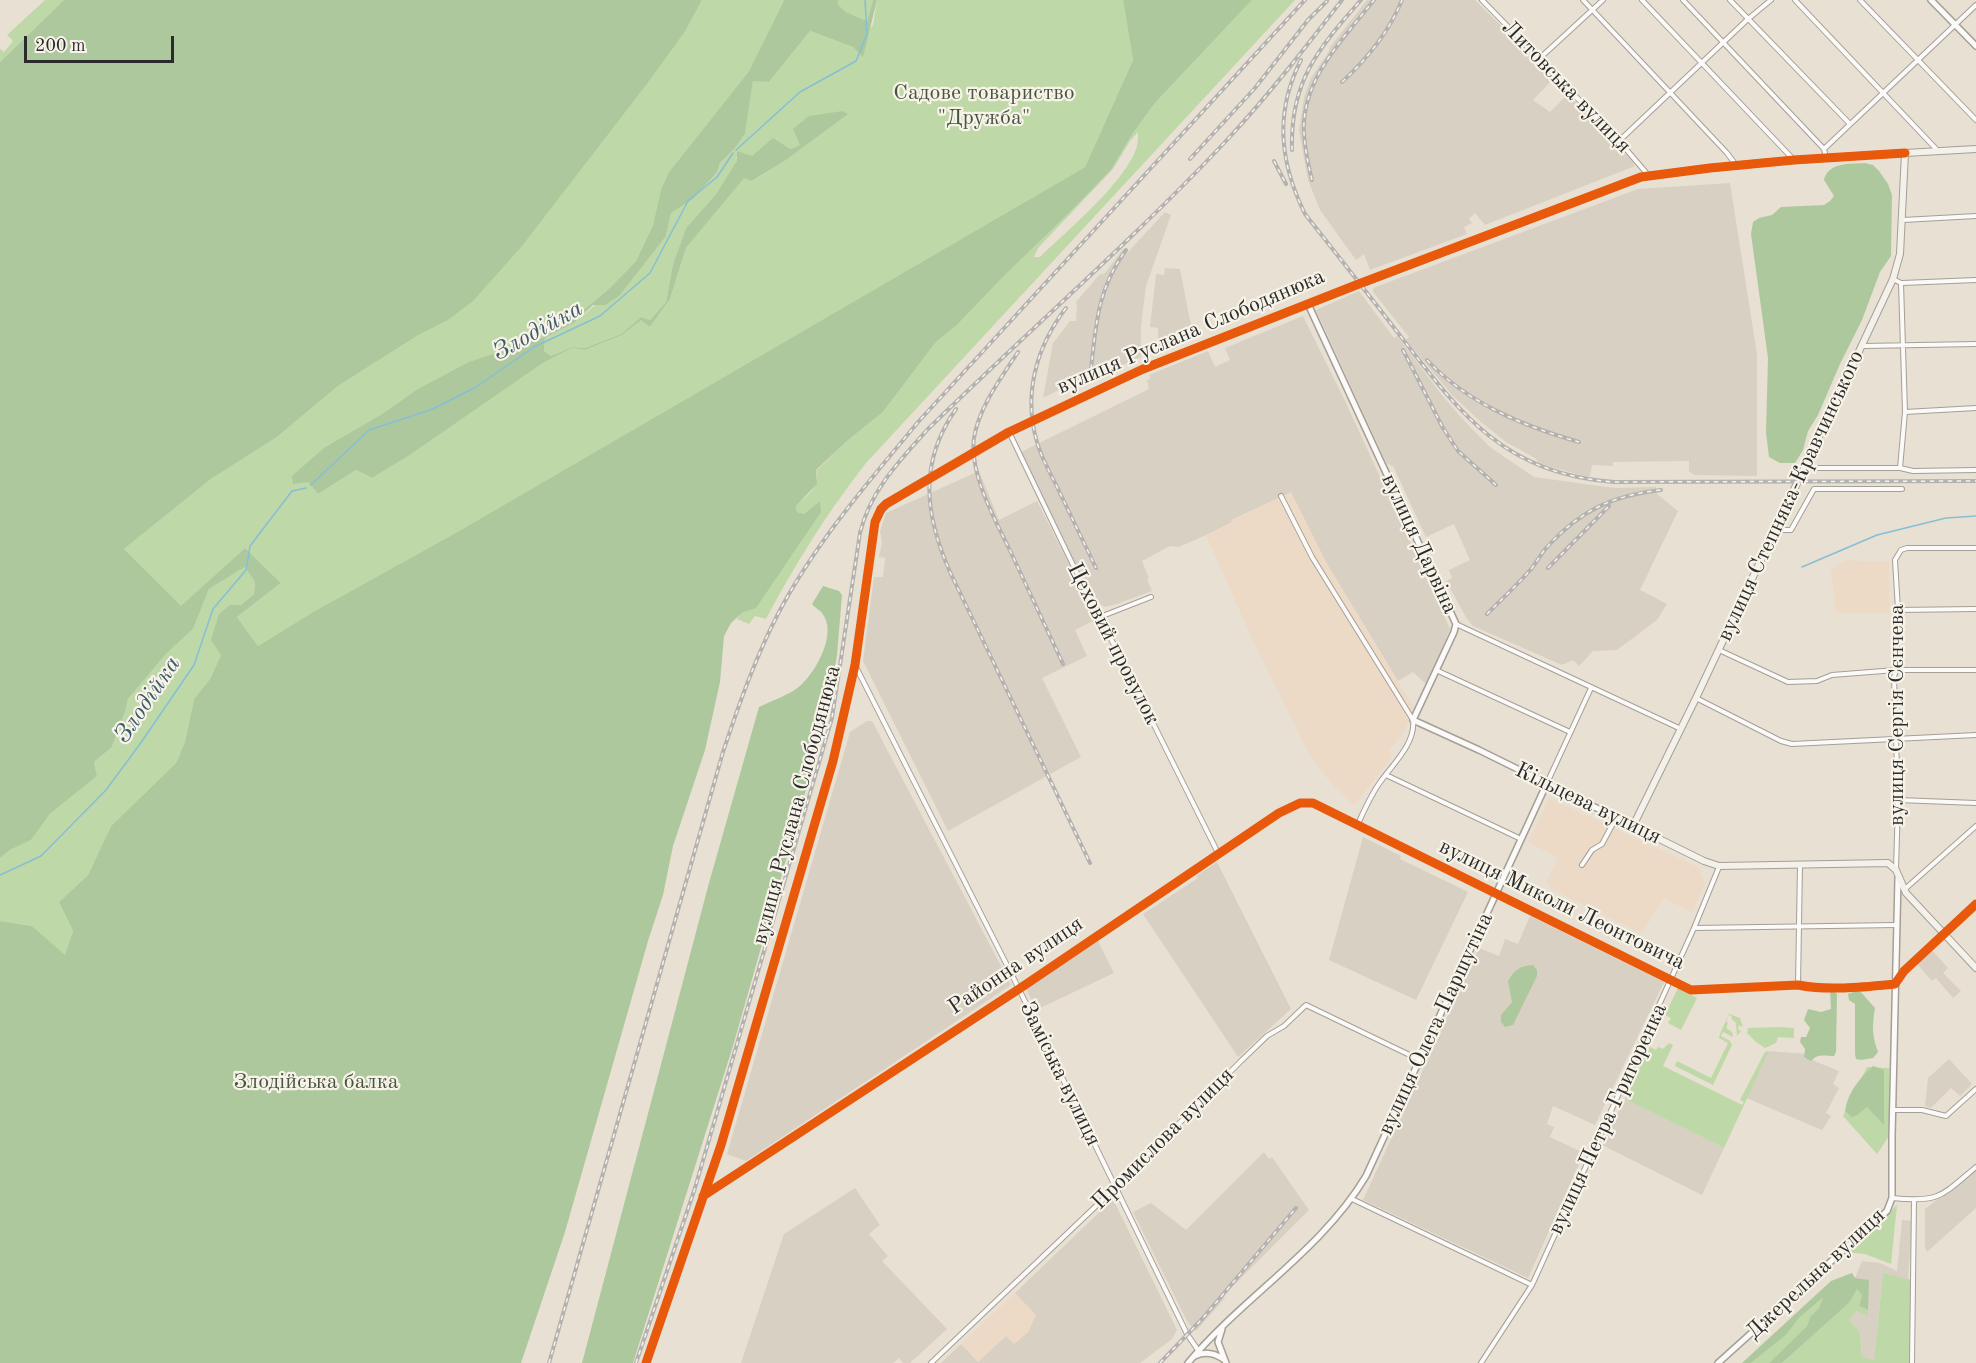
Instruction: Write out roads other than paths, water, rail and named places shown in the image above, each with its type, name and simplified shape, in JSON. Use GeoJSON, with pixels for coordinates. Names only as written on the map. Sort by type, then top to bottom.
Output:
{"type":"FeatureCollection","features":[{"type":"Feature","properties":{"kind":"main road","name":"вулиця Руслана Слободянюка"},"geometry":{"type":"LineString","coordinates":[[1905,153],[1976,149]]}},
{"type":"Feature","properties":{"kind":"main road","name":"вулиця Степняка-Кравчинського"},"geometry":{"type":"LineString","coordinates":[[1633,826],[1719,650],[1893,279],[1900,254],[1905,153]]}},
{"type":"Feature","properties":{"kind":"main road","name":"Кільцева вулиця"},"geometry":{"type":"LineString","coordinates":[[1633,826],[1719,866],[1885,862],[1891,864],[1896,870]]}},
{"type":"Feature","properties":{"kind":"main road"},"geometry":{"type":"LineString","coordinates":[[1896,870],[1904,890],[1976,968]]}},
{"type":"Feature","properties":{"kind":"street","name":"Литовська вулиця"},"geometry":{"type":"LineString","coordinates":[[1482,0],[1619,141],[1649,176]]}},
{"type":"Feature","properties":{"kind":"street"},"geometry":{"type":"LineString","coordinates":[[1583,0],[1736,165]]}},
{"type":"Feature","properties":{"kind":"street"},"geometry":{"type":"LineString","coordinates":[[1540,58],[1603,0]]}},
{"type":"Feature","properties":{"kind":"street"},"geometry":{"type":"LineString","coordinates":[[1642,0],[1794,160]]}},
{"type":"Feature","properties":{"kind":"street"},"geometry":{"type":"LineString","coordinates":[[1683,0],[1824,149],[1826,158]]}},
{"type":"Feature","properties":{"kind":"street"},"geometry":{"type":"LineString","coordinates":[[1730,0],[1850,124]]}},
{"type":"Feature","properties":{"kind":"street"},"geometry":{"type":"LineString","coordinates":[[1619,141],[1771,0]]}},
{"type":"Feature","properties":{"kind":"street"},"geometry":{"type":"LineString","coordinates":[[1795,0],[1939,152]]}},
{"type":"Feature","properties":{"kind":"street"},"geometry":{"type":"LineString","coordinates":[[1860,0],[1976,120]]}},
{"type":"Feature","properties":{"kind":"street"},"geometry":{"type":"LineString","coordinates":[[1931,0],[1976,46]]}},
{"type":"Feature","properties":{"kind":"street"},"geometry":{"type":"LineString","coordinates":[[1824,149],[1976,5]]}},
{"type":"Feature","properties":{"kind":"street","name":"вулиця Руслана Слободянюка"},"geometry":{"type":"LineString","coordinates":[[646,1363],[721,1144],[830,772],[855,665],[874,522],[881,509],[1009,432],[1143,369],[1630,181],[1649,176],[1736,165],[1905,153]]}},
{"type":"Feature","properties":{"kind":"street"},"geometry":{"type":"LineString","coordinates":[[1903,220],[1976,216]]}},
{"type":"Feature","properties":{"kind":"street"},"geometry":{"type":"LineString","coordinates":[[1893,279],[1902,283],[1976,280]]}},
{"type":"Feature","properties":{"kind":"street"},"geometry":{"type":"LineString","coordinates":[[1900,468],[1905,412],[1902,283]]}},
{"type":"Feature","properties":{"kind":"street","name":"вулиця Дарвіна"},"geometry":{"type":"LineString","coordinates":[[1308,304],[1456,624],[1681,729]]}},
{"type":"Feature","properties":{"kind":"street"},"geometry":{"type":"LineString","coordinates":[[1862,345],[1976,344]]}},
{"type":"Feature","properties":{"kind":"street"},"geometry":{"type":"LineString","coordinates":[[1905,412],[1976,408]]}},
{"type":"Feature","properties":{"kind":"street","name":"Цеховий провулок"},"geometry":{"type":"LineString","coordinates":[[1009,432],[1087,594],[1219,855]]}},
{"type":"Feature","properties":{"kind":"street"},"geometry":{"type":"LineString","coordinates":[[1804,468],[1976,470]]}},
{"type":"Feature","properties":{"kind":"street"},"geometry":{"type":"LineString","coordinates":[[1775,530],[1791,531],[1814,489],[1902,489]]}},
{"type":"Feature","properties":{"kind":"street"},"geometry":{"type":"LineString","coordinates":[[1281,496],[1312,557],[1413,720],[1414,729],[1402,752],[1381,780],[1357,826]]}},
{"type":"Feature","properties":{"kind":"street","name":"вулиця Сергія Сєнчева"},"geometry":{"type":"LineString","coordinates":[[1896,870],[1898,800],[1894,677],[1898,610],[1895,560],[1901,550],[1907,548],[1976,548]]}},
{"type":"Feature","properties":{"kind":"street"},"geometry":{"type":"LineString","coordinates":[[1100,617],[1151,597]]}},
{"type":"Feature","properties":{"kind":"street"},"geometry":{"type":"LineString","coordinates":[[1898,610],[1976,609]]}},
{"type":"Feature","properties":{"kind":"street"},"geometry":{"type":"LineString","coordinates":[[1413,720],[1456,624]]}},
{"type":"Feature","properties":{"kind":"street"},"geometry":{"type":"LineString","coordinates":[[1719,650],[1788,682],[1817,681],[1832,675],[1896,670],[1976,670]]}},
{"type":"Feature","properties":{"kind":"street","name":"Заміська вулиця"},"geometry":{"type":"LineString","coordinates":[[855,665],[1019,989],[1187,1334],[1199,1353]]}},
{"type":"Feature","properties":{"kind":"street"},"geometry":{"type":"LineString","coordinates":[[1436,670],[1570,732]]}},
{"type":"Feature","properties":{"kind":"street","name":"вулиця Олега Паршутіна"},"geometry":{"type":"LineString","coordinates":[[1199,1353],[1226,1323],[1327,1228],[1352,1199],[1366,1176],[1591,688]]}},
{"type":"Feature","properties":{"kind":"street"},"geometry":{"type":"LineString","coordinates":[[1696,698],[1781,741],[1792,744],[1976,735]]}},
{"type":"Feature","properties":{"kind":"street","name":"Кільцева вулиця"},"geometry":{"type":"LineString","coordinates":[[1413,720],[1633,826]]}},
{"type":"Feature","properties":{"kind":"street"},"geometry":{"type":"LineString","coordinates":[[1386,775],[1521,839]]}},
{"type":"Feature","properties":{"kind":"street"},"geometry":{"type":"LineString","coordinates":[[1898,800],[1976,803]]}},
{"type":"Feature","properties":{"kind":"street","name":"Районна вулиця"},"geometry":{"type":"LineString","coordinates":[[703,1196],[1019,989],[1279,813],[1300,804],[1313,803],[1357,826]]}},
{"type":"Feature","properties":{"kind":"street"},"geometry":{"type":"LineString","coordinates":[[1582,865],[1592,850],[1602,844],[1616,818]]}},
{"type":"Feature","properties":{"kind":"street","name":"вулиця Миколи Леонтовича"},"geometry":{"type":"LineString","coordinates":[[1357,826],[1691,990],[1798,985],[1842,987],[1895,984]]}},
{"type":"Feature","properties":{"kind":"street"},"geometry":{"type":"LineString","coordinates":[[1904,890],[1976,826]]}},
{"type":"Feature","properties":{"kind":"street"},"geometry":{"type":"LineString","coordinates":[[1798,985],[1800,864]]}},
{"type":"Feature","properties":{"kind":"street","name":"вулиця Петра Григоренка"},"geometry":{"type":"LineString","coordinates":[[1481,1363],[1532,1285],[1695,928],[1719,866]]}},
{"type":"Feature","properties":{"kind":"street"},"geometry":{"type":"LineString","coordinates":[[1892,1198],[1898,878]]}},
{"type":"Feature","properties":{"kind":"street"},"geometry":{"type":"LineString","coordinates":[[1895,984],[1904,971],[1976,904]]}},
{"type":"Feature","properties":{"kind":"street"},"geometry":{"type":"LineString","coordinates":[[1695,928],[1897,926]]}},
{"type":"Feature","properties":{"kind":"street","name":"Промислова вулиця"},"geometry":{"type":"LineString","coordinates":[[931,1363],[1115,1188],[1267,1036],[1284,1026],[1306,1005],[1420,1060]]}},
{"type":"Feature","properties":{"kind":"street"},"geometry":{"type":"LineString","coordinates":[[1892,1110],[1922,1110],[1946,1116],[1976,1089]]}},
{"type":"Feature","properties":{"kind":"street","name":"Джерельна вулиця"},"geometry":{"type":"LineString","coordinates":[[1718,1363],[1887,1211],[1892,1198],[1914,1200],[1939,1197],[1976,1167]]}},
{"type":"Feature","properties":{"kind":"street"},"geometry":{"type":"LineString","coordinates":[[1352,1199],[1532,1285]]}},
{"type":"Feature","properties":{"kind":"street"},"geometry":{"type":"LineString","coordinates":[[1912,1363],[1914,1200]]}},
{"type":"Feature","properties":{"kind":"street"},"geometry":{"type":"LineString","coordinates":[[1226,1323],[1221,1330],[1218,1342],[1226,1363]]}},
{"type":"Feature","properties":{"kind":"street"},"geometry":{"type":"LineString","coordinates":[[1188,1363],[1199,1353],[1215,1354],[1226,1363]]}},
{"type":"Feature","properties":{"kind":"waterway","name":"Злодійка"},"geometry":{"type":"LineString","coordinates":[[736,150],[800,92],[856,61],[867,34],[865,0]]}},
{"type":"Feature","properties":{"kind":"waterway","name":"Злодійка"},"geometry":{"type":"LineString","coordinates":[[311,485],[369,430],[433,409],[476,387],[534,347],[600,316],[650,273],[688,201],[717,177],[733,153]]}},
{"type":"Feature","properties":{"kind":"waterway","name":"Злодійка"},"geometry":{"type":"LineString","coordinates":[[0,875],[41,856],[106,790],[194,665],[213,609],[246,570],[250,546],[292,491],[306,488]]}},
{"type":"Feature","properties":{"kind":"waterway"},"geometry":{"type":"LineString","coordinates":[[1802,567],[1877,535],[1946,518],[1976,516]]}},
{"type":"Feature","properties":{"kind":"railway"},"geometry":{"type":"LineString","coordinates":[[549,1363],[723,752],[748,680],[779,612],[826,537],[862,489],[919,421],[1305,0]]}},
{"type":"Feature","properties":{"kind":"railway"},"geometry":{"type":"LineString","coordinates":[[636,1363],[695,1188],[832,718],[860,533],[871,503],[887,477],[928,429],[1153,215],[1226,141],[1300,54],[1342,0]]}},
{"type":"Feature","properties":{"kind":"railway"},"geometry":{"type":"LineString","coordinates":[[1292,150],[1296,104],[1302,85],[1320,51],[1361,0]]}},
{"type":"Feature","properties":{"kind":"railway"},"geometry":{"type":"LineString","coordinates":[[1312,180],[1304,133],[1309,95],[1326,61],[1374,0]]}},
{"type":"Feature","properties":{"kind":"railway"},"geometry":{"type":"LineString","coordinates":[[1342,82],[1376,44],[1391,23],[1402,0]]}},
{"type":"Feature","properties":{"kind":"railway"},"geometry":{"type":"LineString","coordinates":[[1190,159],[1255,88],[1308,20],[1327,1]]}},
{"type":"Feature","properties":{"kind":"railway"},"geometry":{"type":"LineString","coordinates":[[1301,60],[1287,99],[1284,138],[1290,176],[1305,214],[1440,387],[1486,433],[1512,452],[1541,466],[1575,476],[1614,482],[1976,481]]}},
{"type":"Feature","properties":{"kind":"railway"},"geometry":{"type":"LineString","coordinates":[[1274,161],[1286,184]]}},
{"type":"Feature","properties":{"kind":"railway"},"geometry":{"type":"LineString","coordinates":[[1091,369],[1097,321],[1104,292],[1109,278],[1126,250]]}},
{"type":"Feature","properties":{"kind":"railway"},"geometry":{"type":"LineString","coordinates":[[1066,308],[1040,355],[1032,389],[1031,407],[1037,442],[1044,462],[1096,568]]}},
{"type":"Feature","properties":{"kind":"railway"},"geometry":{"type":"LineString","coordinates":[[1403,350],[1443,428],[1458,451],[1496,485]]}},
{"type":"Feature","properties":{"kind":"railway"},"geometry":{"type":"LineString","coordinates":[[1018,352],[991,393],[977,426],[974,438],[976,468],[986,500],[1063,664]]}},
{"type":"Feature","properties":{"kind":"railway"},"geometry":{"type":"LineString","coordinates":[[1427,360],[1460,389],[1478,401],[1517,420],[1579,442]]}},
{"type":"Feature","properties":{"kind":"railway"},"geometry":{"type":"LineString","coordinates":[[956,409],[944,429],[931,469],[929,489],[935,530],[950,572],[1090,863]]}},
{"type":"Feature","properties":{"kind":"railway"},"geometry":{"type":"LineString","coordinates":[[1487,614],[1527,574],[1560,533],[1573,523],[1613,500],[1661,490]]}},
{"type":"Feature","properties":{"kind":"railway"},"geometry":{"type":"LineString","coordinates":[[1548,568],[1609,506]]}},
{"type":"Feature","properties":{"kind":"railway"},"geometry":{"type":"LineString","coordinates":[[1160,1363],[1203,1318],[1296,1208]]}},
{"type":"Feature","properties":{"kind":"park label","name":"Садове товариство \"Дружба\""},"geometry":{"type":"Point","coordinates":[984,106]}},
{"type":"Feature","properties":{"kind":"park label","name":"Злодійська балка"},"geometry":{"type":"Point","coordinates":[316,1082]}}]}
